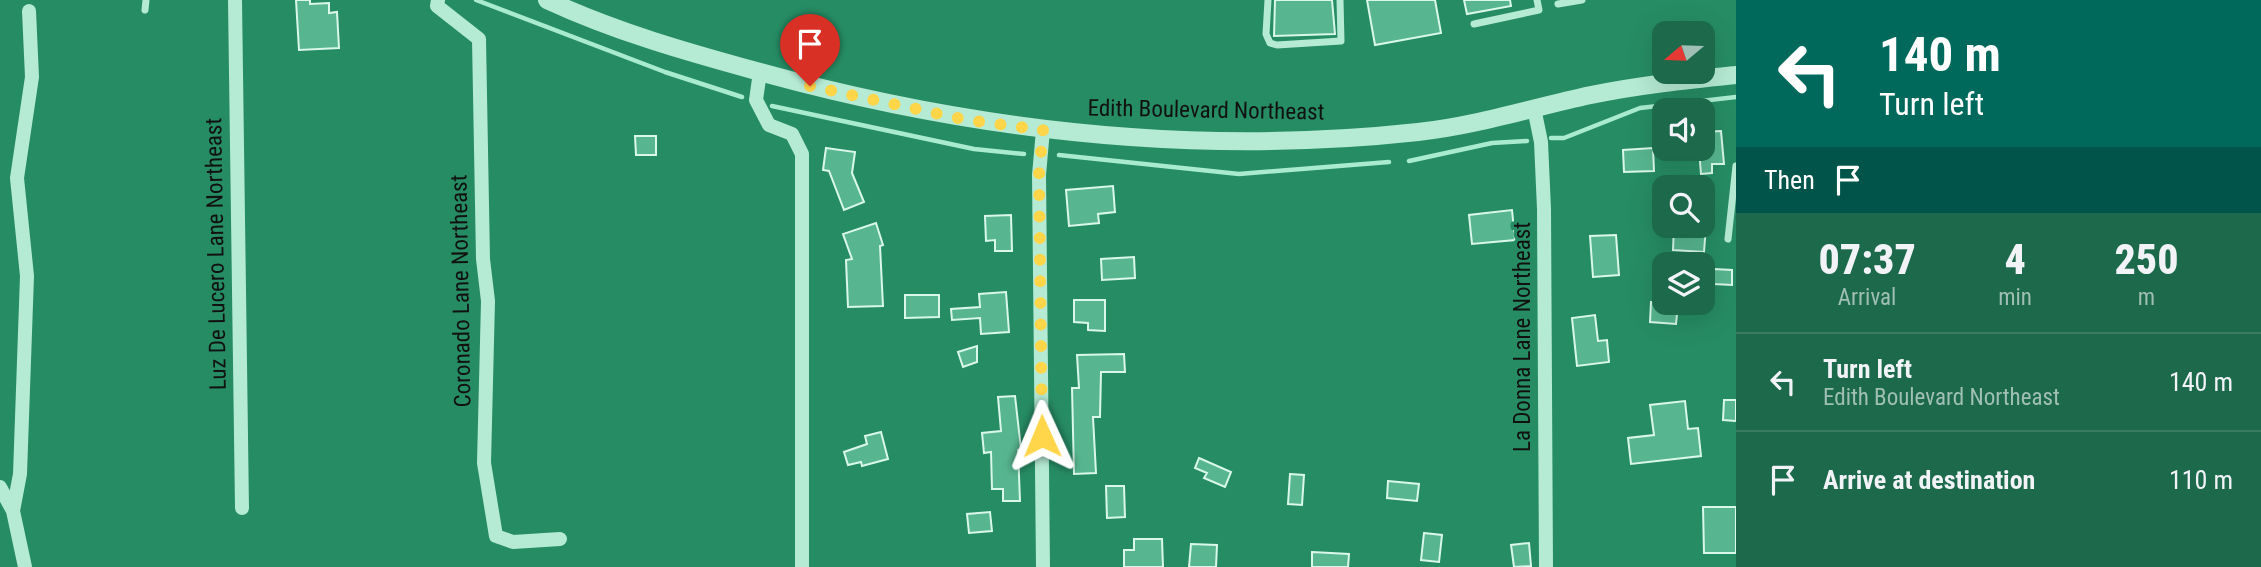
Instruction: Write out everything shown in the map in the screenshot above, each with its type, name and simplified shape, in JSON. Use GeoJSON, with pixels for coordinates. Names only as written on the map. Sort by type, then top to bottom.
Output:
{"type":"FeatureCollection","features":[{"type":"Feature","properties":{"kind":"street","name":"Luz De Lucero Lane Northeast"},"geometry":{"type":"LineString","coordinates":[[235,0],[243,508]]}},
{"type":"Feature","properties":{"kind":"street","name":"Coronado Lane Northeast"},"geometry":{"type":"LineString","coordinates":[[438,0],[437,6],[479,39],[483,259],[488,301],[484,463],[496,536],[513,542],[560,540]]}},
{"type":"Feature","properties":{"kind":"street","name":"Edith Boulevard Northeast"},"geometry":{"type":"LineString","coordinates":[[547,0],[593,21],[657,43],[760,72],[884,104],[967,120],[1043,130],[1286,141],[1421,132],[1595,94],[1736,75]]}},
{"type":"Feature","properties":{"kind":"street"},"geometry":{"type":"LineString","coordinates":[[13,511],[20,474],[26,289],[17,178],[32,77],[29,11]]}},
{"type":"Feature","properties":{"kind":"street"},"geometry":{"type":"LineString","coordinates":[[760,72],[756,100],[769,125],[792,134],[802,154],[802,567]]}},
{"type":"Feature","properties":{"kind":"street","name":"La Donna Lane Northeast"},"geometry":{"type":"LineString","coordinates":[[1534,108],[1541,142],[1544,209],[1546,567]]}},
{"type":"Feature","properties":{"kind":"street"},"geometry":{"type":"LineString","coordinates":[[1043,130],[1039,175],[1043,567]]}},
{"type":"Feature","properties":{"kind":"street"},"geometry":{"type":"LineString","coordinates":[[0,487],[13,511],[25,567]]}},
{"type":"Feature","properties":{"kind":"lane"},"geometry":{"type":"LineString","coordinates":[[145,10],[146,0]]}},
{"type":"Feature","properties":{"kind":"lane"},"geometry":{"type":"LineString","coordinates":[[1268,0],[1266,34],[1270,43],[1277,45],[1341,41],[1340,0]]}},
{"type":"Feature","properties":{"kind":"lane"},"geometry":{"type":"LineString","coordinates":[[1474,24],[1539,10],[1537,0]]}},
{"type":"Feature","properties":{"kind":"lane"},"geometry":{"type":"LineString","coordinates":[[1558,4],[1582,0]]}},
{"type":"Feature","properties":{"kind":"lane"},"geometry":{"type":"LineString","coordinates":[[1728,239],[1736,166]]}},
{"type":"Feature","properties":{"kind":"building"},"geometry":{"type":"Polygon","coordinates":[[[296,0],[310,0],[310,4],[329,3],[329,13],[337,12],[339,48],[299,50],[296,0]]]}},
{"type":"Feature","properties":{"kind":"building"},"geometry":{"type":"Polygon","coordinates":[[[1275,0],[1332,0],[1335,34],[1274,36],[1275,0]]]}},
{"type":"Feature","properties":{"kind":"building"},"geometry":{"type":"Polygon","coordinates":[[[1367,0],[1435,0],[1441,33],[1375,45],[1367,0]]]}},
{"type":"Feature","properties":{"kind":"building"},"geometry":{"type":"Polygon","coordinates":[[[1464,0],[1510,0],[1511,6],[1467,14],[1464,0]]]}},
{"type":"Feature","properties":{"kind":"building"},"geometry":{"type":"Polygon","coordinates":[[[1715,131],[1721,131],[1724,164],[1712,164],[1712,173],[1701,174],[1700,161],[1715,161],[1715,131]]]}},
{"type":"Feature","properties":{"kind":"building"},"geometry":{"type":"Polygon","coordinates":[[[635,136],[656,136],[656,155],[636,155],[635,136]]]}},
{"type":"Feature","properties":{"kind":"building"},"geometry":{"type":"Polygon","coordinates":[[[826,148],[855,152],[852,173],[864,202],[844,210],[829,171],[823,170],[826,148]]]}},
{"type":"Feature","properties":{"kind":"building"},"geometry":{"type":"Polygon","coordinates":[[[1652,148],[1654,171],[1624,172],[1623,150],[1652,148]]]}},
{"type":"Feature","properties":{"kind":"building"},"geometry":{"type":"Polygon","coordinates":[[[1113,186],[1115,212],[1098,214],[1099,223],[1069,226],[1066,190],[1113,186]]]}},
{"type":"Feature","properties":{"kind":"building"},"geometry":{"type":"Polygon","coordinates":[[[1512,210],[1515,240],[1472,244],[1469,215],[1512,210]]]}},
{"type":"Feature","properties":{"kind":"building"},"geometry":{"type":"Polygon","coordinates":[[[1011,215],[1012,251],[995,251],[995,240],[986,241],[985,216],[1011,215]]]}},
{"type":"Feature","properties":{"kind":"building"},"geometry":{"type":"Polygon","coordinates":[[[876,223],[883,245],[880,246],[883,306],[848,307],[846,260],[852,259],[843,234],[876,223]]]}},
{"type":"Feature","properties":{"kind":"building"},"geometry":{"type":"Polygon","coordinates":[[[1616,235],[1619,275],[1593,277],[1590,236],[1616,235]]]}},
{"type":"Feature","properties":{"kind":"building"},"geometry":{"type":"Polygon","coordinates":[[[1674,238],[1705,238],[1704,252],[1673,250],[1674,238]]]}},
{"type":"Feature","properties":{"kind":"building"},"geometry":{"type":"Polygon","coordinates":[[[1134,257],[1135,278],[1102,280],[1101,259],[1134,257]]]}},
{"type":"Feature","properties":{"kind":"building"},"geometry":{"type":"Polygon","coordinates":[[[1715,269],[1732,270],[1732,285],[1715,284],[1715,269]]]}},
{"type":"Feature","properties":{"kind":"building"},"geometry":{"type":"Polygon","coordinates":[[[1006,292],[1009,332],[981,334],[980,318],[952,320],[951,309],[980,307],[979,294],[1006,292]]]}},
{"type":"Feature","properties":{"kind":"building"},"geometry":{"type":"Polygon","coordinates":[[[905,295],[939,295],[939,317],[905,318],[905,295]]]}},
{"type":"Feature","properties":{"kind":"building"},"geometry":{"type":"Polygon","coordinates":[[[1074,300],[1105,300],[1105,331],[1088,330],[1088,323],[1074,322],[1074,300]]]}},
{"type":"Feature","properties":{"kind":"building"},"geometry":{"type":"Polygon","coordinates":[[[1651,302],[1652,315],[1677,315],[1676,324],[1650,322],[1651,302]]]}},
{"type":"Feature","properties":{"kind":"building"},"geometry":{"type":"Polygon","coordinates":[[[1595,315],[1598,341],[1607,340],[1609,362],[1577,366],[1572,318],[1595,315]]]}},
{"type":"Feature","properties":{"kind":"building"},"geometry":{"type":"Polygon","coordinates":[[[977,346],[977,362],[963,367],[958,352],[977,346]]]}},
{"type":"Feature","properties":{"kind":"building"},"geometry":{"type":"Polygon","coordinates":[[[1124,354],[1125,372],[1101,372],[1100,417],[1093,417],[1096,473],[1074,474],[1072,388],[1079,388],[1077,355],[1124,354]]]}},
{"type":"Feature","properties":{"kind":"building"},"geometry":{"type":"Polygon","coordinates":[[[1015,396],[1021,449],[1018,450],[1020,501],[1003,501],[1003,489],[992,489],[991,452],[984,453],[982,433],[1001,431],[998,397],[1015,396]]]}},
{"type":"Feature","properties":{"kind":"building"},"geometry":{"type":"Polygon","coordinates":[[[1724,400],[1736,400],[1736,421],[1723,420],[1724,400]]]}},
{"type":"Feature","properties":{"kind":"building"},"geometry":{"type":"Polygon","coordinates":[[[1685,401],[1688,429],[1698,428],[1701,456],[1631,464],[1628,438],[1654,435],[1650,405],[1685,401]]]}},
{"type":"Feature","properties":{"kind":"building"},"geometry":{"type":"Polygon","coordinates":[[[881,432],[888,459],[862,466],[861,462],[848,465],[844,452],[867,444],[865,436],[881,432]]]}},
{"type":"Feature","properties":{"kind":"building"},"geometry":{"type":"Polygon","coordinates":[[[1199,458],[1231,472],[1225,487],[1204,478],[1207,473],[1195,468],[1199,458]]]}},
{"type":"Feature","properties":{"kind":"building"},"geometry":{"type":"Polygon","coordinates":[[[1290,474],[1304,475],[1302,505],[1288,504],[1290,474]]]}},
{"type":"Feature","properties":{"kind":"building"},"geometry":{"type":"Polygon","coordinates":[[[1388,481],[1419,484],[1417,501],[1387,498],[1388,481]]]}},
{"type":"Feature","properties":{"kind":"building"},"geometry":{"type":"Polygon","coordinates":[[[1106,486],[1124,486],[1125,517],[1107,518],[1106,486]]]}},
{"type":"Feature","properties":{"kind":"building"},"geometry":{"type":"Polygon","coordinates":[[[1703,507],[1736,507],[1736,553],[1704,553],[1703,507]]]}},
{"type":"Feature","properties":{"kind":"building"},"geometry":{"type":"Polygon","coordinates":[[[990,512],[992,531],[969,533],[967,514],[990,512]]]}},
{"type":"Feature","properties":{"kind":"building"},"geometry":{"type":"Polygon","coordinates":[[[1424,533],[1442,535],[1439,562],[1421,560],[1424,533]]]}},
{"type":"Feature","properties":{"kind":"building"},"geometry":{"type":"Polygon","coordinates":[[[1134,539],[1162,539],[1163,567],[1124,567],[1124,550],[1134,550],[1134,539]]]}},
{"type":"Feature","properties":{"kind":"building"},"geometry":{"type":"Polygon","coordinates":[[[1529,543],[1531,566],[1514,567],[1511,545],[1529,543]]]}},
{"type":"Feature","properties":{"kind":"building"},"geometry":{"type":"Polygon","coordinates":[[[1191,544],[1217,545],[1216,567],[1189,567],[1191,544]]]}},
{"type":"Feature","properties":{"kind":"building"},"geometry":{"type":"Polygon","coordinates":[[[1312,552],[1349,554],[1348,567],[1312,567],[1312,552]]]}},
{"type":"Feature","properties":{"kind":"waterway"},"geometry":{"type":"LineString","coordinates":[[476,0],[665,72],[742,97]]}},
{"type":"Feature","properties":{"kind":"waterway"},"geometry":{"type":"LineString","coordinates":[[1551,138],[1564,138],[1640,108],[1736,97]]}},
{"type":"Feature","properties":{"kind":"waterway"},"geometry":{"type":"LineString","coordinates":[[772,106],[974,149],[1024,154]]}},
{"type":"Feature","properties":{"kind":"waterway"},"geometry":{"type":"LineString","coordinates":[[1409,161],[1492,143],[1527,141]]}},
{"type":"Feature","properties":{"kind":"waterway"},"geometry":{"type":"LineString","coordinates":[[1059,155],[1239,174],[1389,162]]}},
{"type":"Feature","properties":{"kind":"route"},"geometry":{"type":"LineString","coordinates":[[810,86],[967,120],[1043,130],[1039,175],[1042,436]]}}]}
